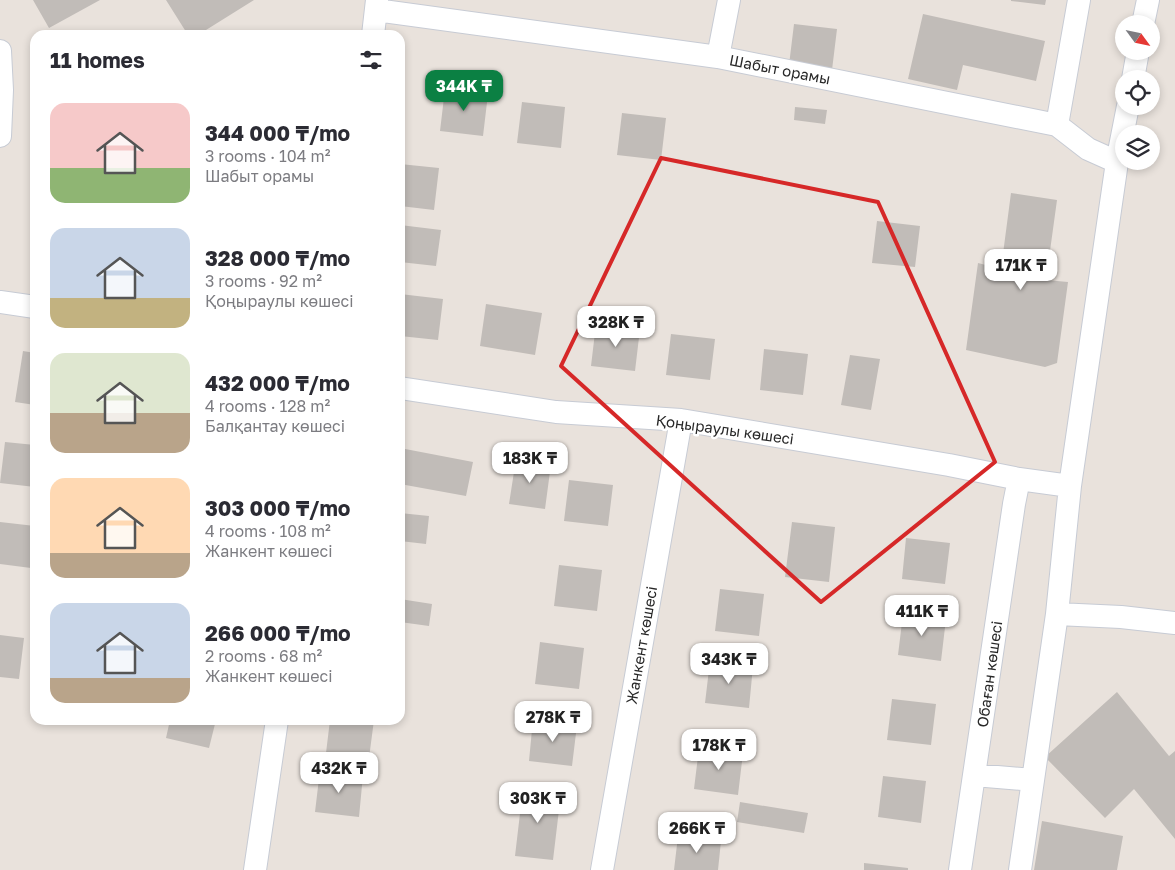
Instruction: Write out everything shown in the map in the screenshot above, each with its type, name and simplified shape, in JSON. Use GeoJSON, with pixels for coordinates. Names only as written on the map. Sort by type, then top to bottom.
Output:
{"type":"FeatureCollection","features":[{"type":"Feature","properties":{"kind":"street"},"geometry":{"type":"LineString","coordinates":[[718,57],[729,0]]}},
{"type":"Feature","properties":{"kind":"street"},"geometry":{"type":"LineString","coordinates":[[1080,0],[1057,124],[1088,149],[1115,161]]}},
{"type":"Feature","properties":{"kind":"street"},"geometry":{"type":"LineString","coordinates":[[1146,15],[1148,0]]}},
{"type":"Feature","properties":{"kind":"street"},"geometry":{"type":"LineString","coordinates":[[374,30],[377,5]]}},
{"type":"Feature","properties":{"kind":"street","name":"Шабыт орамы"},"geometry":{"type":"LineString","coordinates":[[377,5],[718,57],[1057,124]]}},
{"type":"Feature","properties":{"kind":"street"},"geometry":{"type":"LineString","coordinates":[[0,51],[2,90],[0,136]]}},
{"type":"Feature","properties":{"kind":"street"},"geometry":{"type":"LineString","coordinates":[[1020,870],[1057,614],[1070,486],[1116,170]]}},
{"type":"Feature","properties":{"kind":"street"},"geometry":{"type":"LineString","coordinates":[[0,302],[30,306]]}},
{"type":"Feature","properties":{"kind":"street","name":"Қоңыраулы көшесі"},"geometry":{"type":"LineString","coordinates":[[405,389],[556,412],[681,420],[950,465],[1019,479],[1070,486]]}},
{"type":"Feature","properties":{"kind":"street","name":"Жанкент көшесі"},"geometry":{"type":"LineString","coordinates":[[602,870],[681,420]]}},
{"type":"Feature","properties":{"kind":"street","name":"Обаған көшесі"},"geometry":{"type":"LineString","coordinates":[[960,870],[1019,479]]}},
{"type":"Feature","properties":{"kind":"street"},"geometry":{"type":"LineString","coordinates":[[1057,614],[1121,617],[1175,623]]}},
{"type":"Feature","properties":{"kind":"street"},"geometry":{"type":"LineString","coordinates":[[255,870],[276,725]]}},
{"type":"Feature","properties":{"kind":"street"},"geometry":{"type":"LineString","coordinates":[[974,775],[1033,780]]}},
{"type":"Feature","properties":{"kind":"highlighted area"},"geometry":{"type":"Polygon","coordinates":[[[661,158],[878,202],[995,462],[821,602],[561,366],[661,158]]]}},
{"type":"Feature","properties":{"kind":"building"},"geometry":{"type":"Polygon","coordinates":[[[33,0],[100,0],[49,28],[33,0]]]}},
{"type":"Feature","properties":{"kind":"building"},"geometry":{"type":"Polygon","coordinates":[[[166,0],[254,0],[206,30],[185,30],[166,0]]]}},
{"type":"Feature","properties":{"kind":"building"},"geometry":{"type":"Polygon","coordinates":[[[1011,0],[1046,0],[1045,5],[1011,0]]]}},
{"type":"Feature","properties":{"kind":"building"},"geometry":{"type":"Polygon","coordinates":[[[923,14],[1045,41],[1036,81],[963,65],[957,90],[908,79],[923,14]]]}},
{"type":"Feature","properties":{"kind":"building"},"geometry":{"type":"Polygon","coordinates":[[[794,24],[837,29],[832,70],[789,65],[794,24]]]}},
{"type":"Feature","properties":{"kind":"building"},"geometry":{"type":"Polygon","coordinates":[[[445,89],[488,94],[483,136],[440,131],[445,89]]]}},
{"type":"Feature","properties":{"kind":"building"},"geometry":{"type":"Polygon","coordinates":[[[522,102],[565,107],[561,148],[517,143],[522,102]]]}},
{"type":"Feature","properties":{"kind":"building"},"geometry":{"type":"Polygon","coordinates":[[[795,107],[827,110],[825,124],[794,120],[795,107]]]}},
{"type":"Feature","properties":{"kind":"building"},"geometry":{"type":"Polygon","coordinates":[[[622,113],[666,118],[661,160],[617,155],[622,113]]]}},
{"type":"Feature","properties":{"kind":"building"},"geometry":{"type":"Polygon","coordinates":[[[405,165],[439,168],[434,210],[405,207],[405,165]]]}},
{"type":"Feature","properties":{"kind":"building"},"geometry":{"type":"Polygon","coordinates":[[[1011,193],[1057,200],[1046,280],[1068,282],[1057,363],[1045,367],[966,350],[978,263],[1001,269],[1011,193]]]}},
{"type":"Feature","properties":{"kind":"building"},"geometry":{"type":"Polygon","coordinates":[[[877,221],[920,226],[915,267],[872,263],[877,221]]]}},
{"type":"Feature","properties":{"kind":"building"},"geometry":{"type":"Polygon","coordinates":[[[405,226],[441,230],[436,266],[405,263],[405,226]]]}},
{"type":"Feature","properties":{"kind":"building"},"geometry":{"type":"Polygon","coordinates":[[[405,295],[443,299],[438,340],[405,337],[405,295]]]}},
{"type":"Feature","properties":{"kind":"building"},"geometry":{"type":"Polygon","coordinates":[[[486,304],[542,313],[535,355],[480,346],[486,304]]]}},
{"type":"Feature","properties":{"kind":"building"},"geometry":{"type":"Polygon","coordinates":[[[596,324],[640,329],[635,371],[591,366],[596,324]]]}},
{"type":"Feature","properties":{"kind":"building"},"geometry":{"type":"Polygon","coordinates":[[[671,334],[715,339],[710,380],[666,375],[671,334]]]}},
{"type":"Feature","properties":{"kind":"building"},"geometry":{"type":"Polygon","coordinates":[[[764,349],[808,354],[803,395],[760,390],[764,349]]]}},
{"type":"Feature","properties":{"kind":"building"},"geometry":{"type":"Polygon","coordinates":[[[23,351],[30,352],[30,404],[15,402],[23,351]]]}},
{"type":"Feature","properties":{"kind":"building"},"geometry":{"type":"Polygon","coordinates":[[[850,355],[880,359],[871,410],[841,405],[850,355]]]}},
{"type":"Feature","properties":{"kind":"building"},"geometry":{"type":"Polygon","coordinates":[[[5,442],[30,444],[30,486],[0,483],[5,442]]]}},
{"type":"Feature","properties":{"kind":"building"},"geometry":{"type":"Polygon","coordinates":[[[405,449],[473,462],[466,496],[405,485],[405,449]]]}},
{"type":"Feature","properties":{"kind":"building"},"geometry":{"type":"Polygon","coordinates":[[[516,459],[551,464],[545,509],[509,504],[516,459]]]}},
{"type":"Feature","properties":{"kind":"building"},"geometry":{"type":"Polygon","coordinates":[[[569,480],[613,485],[608,526],[564,521],[569,480]]]}},
{"type":"Feature","properties":{"kind":"building"},"geometry":{"type":"Polygon","coordinates":[[[405,514],[429,516],[426,544],[405,542],[405,514]]]}},
{"type":"Feature","properties":{"kind":"building"},"geometry":{"type":"Polygon","coordinates":[[[0,522],[30,525],[30,568],[0,564],[0,522]]]}},
{"type":"Feature","properties":{"kind":"building"},"geometry":{"type":"Polygon","coordinates":[[[792,522],[835,527],[829,582],[785,577],[792,522]]]}},
{"type":"Feature","properties":{"kind":"building"},"geometry":{"type":"Polygon","coordinates":[[[906,538],[950,543],[945,584],[902,579],[906,538]]]}},
{"type":"Feature","properties":{"kind":"building"},"geometry":{"type":"Polygon","coordinates":[[[559,565],[602,570],[597,611],[554,606],[559,565]]]}},
{"type":"Feature","properties":{"kind":"building"},"geometry":{"type":"Polygon","coordinates":[[[720,589],[764,594],[759,636],[715,631],[720,589]]]}},
{"type":"Feature","properties":{"kind":"building"},"geometry":{"type":"Polygon","coordinates":[[[405,600],[432,604],[429,626],[405,623],[405,600]]]}},
{"type":"Feature","properties":{"kind":"building"},"geometry":{"type":"Polygon","coordinates":[[[903,614],[946,619],[941,661],[898,655],[903,614]]]}},
{"type":"Feature","properties":{"kind":"building"},"geometry":{"type":"Polygon","coordinates":[[[0,635],[24,638],[19,679],[0,677],[0,635]]]}},
{"type":"Feature","properties":{"kind":"building"},"geometry":{"type":"Polygon","coordinates":[[[540,642],[584,648],[579,689],[535,684],[540,642]]]}},
{"type":"Feature","properties":{"kind":"building"},"geometry":{"type":"Polygon","coordinates":[[[710,661],[753,666],[749,708],[705,703],[710,661]]]}},
{"type":"Feature","properties":{"kind":"building"},"geometry":{"type":"Polygon","coordinates":[[[1117,692],[1169,756],[1175,751],[1175,839],[1134,789],[1105,818],[1045,757],[1117,692]]]}},
{"type":"Feature","properties":{"kind":"building"},"geometry":{"type":"Polygon","coordinates":[[[892,699],[936,704],[931,745],[887,740],[892,699]]]}},
{"type":"Feature","properties":{"kind":"building"},"geometry":{"type":"Polygon","coordinates":[[[533,719],[577,725],[572,766],[529,761],[533,719]]]}},
{"type":"Feature","properties":{"kind":"building"},"geometry":{"type":"Polygon","coordinates":[[[169,725],[215,725],[209,748],[166,738],[169,725]]]}},
{"type":"Feature","properties":{"kind":"building"},"geometry":{"type":"Polygon","coordinates":[[[329,725],[373,725],[369,758],[326,753],[329,725]]]}},
{"type":"Feature","properties":{"kind":"building"},"geometry":{"type":"Polygon","coordinates":[[[699,748],[743,753],[738,795],[694,789],[699,748]]]}},
{"type":"Feature","properties":{"kind":"building"},"geometry":{"type":"Polygon","coordinates":[[[320,770],[363,775],[359,817],[315,812],[320,770]]]}},
{"type":"Feature","properties":{"kind":"building"},"geometry":{"type":"Polygon","coordinates":[[[883,776],[926,781],[921,823],[878,817],[883,776]]]}},
{"type":"Feature","properties":{"kind":"building"},"geometry":{"type":"Polygon","coordinates":[[[523,788],[561,793],[553,860],[515,856],[523,788]]]}},
{"type":"Feature","properties":{"kind":"building"},"geometry":{"type":"Polygon","coordinates":[[[740,802],[808,813],[804,833],[737,822],[740,802]]]}},
{"type":"Feature","properties":{"kind":"building"},"geometry":{"type":"Polygon","coordinates":[[[1042,821],[1123,836],[1117,870],[1034,870],[1042,821]]]}},
{"type":"Feature","properties":{"kind":"building"},"geometry":{"type":"Polygon","coordinates":[[[678,836],[721,841],[718,870],[674,870],[678,836]]]}},
{"type":"Feature","properties":{"kind":"building"},"geometry":{"type":"Polygon","coordinates":[[[864,863],[908,868],[908,870],[864,870],[864,863]]]}}]}
